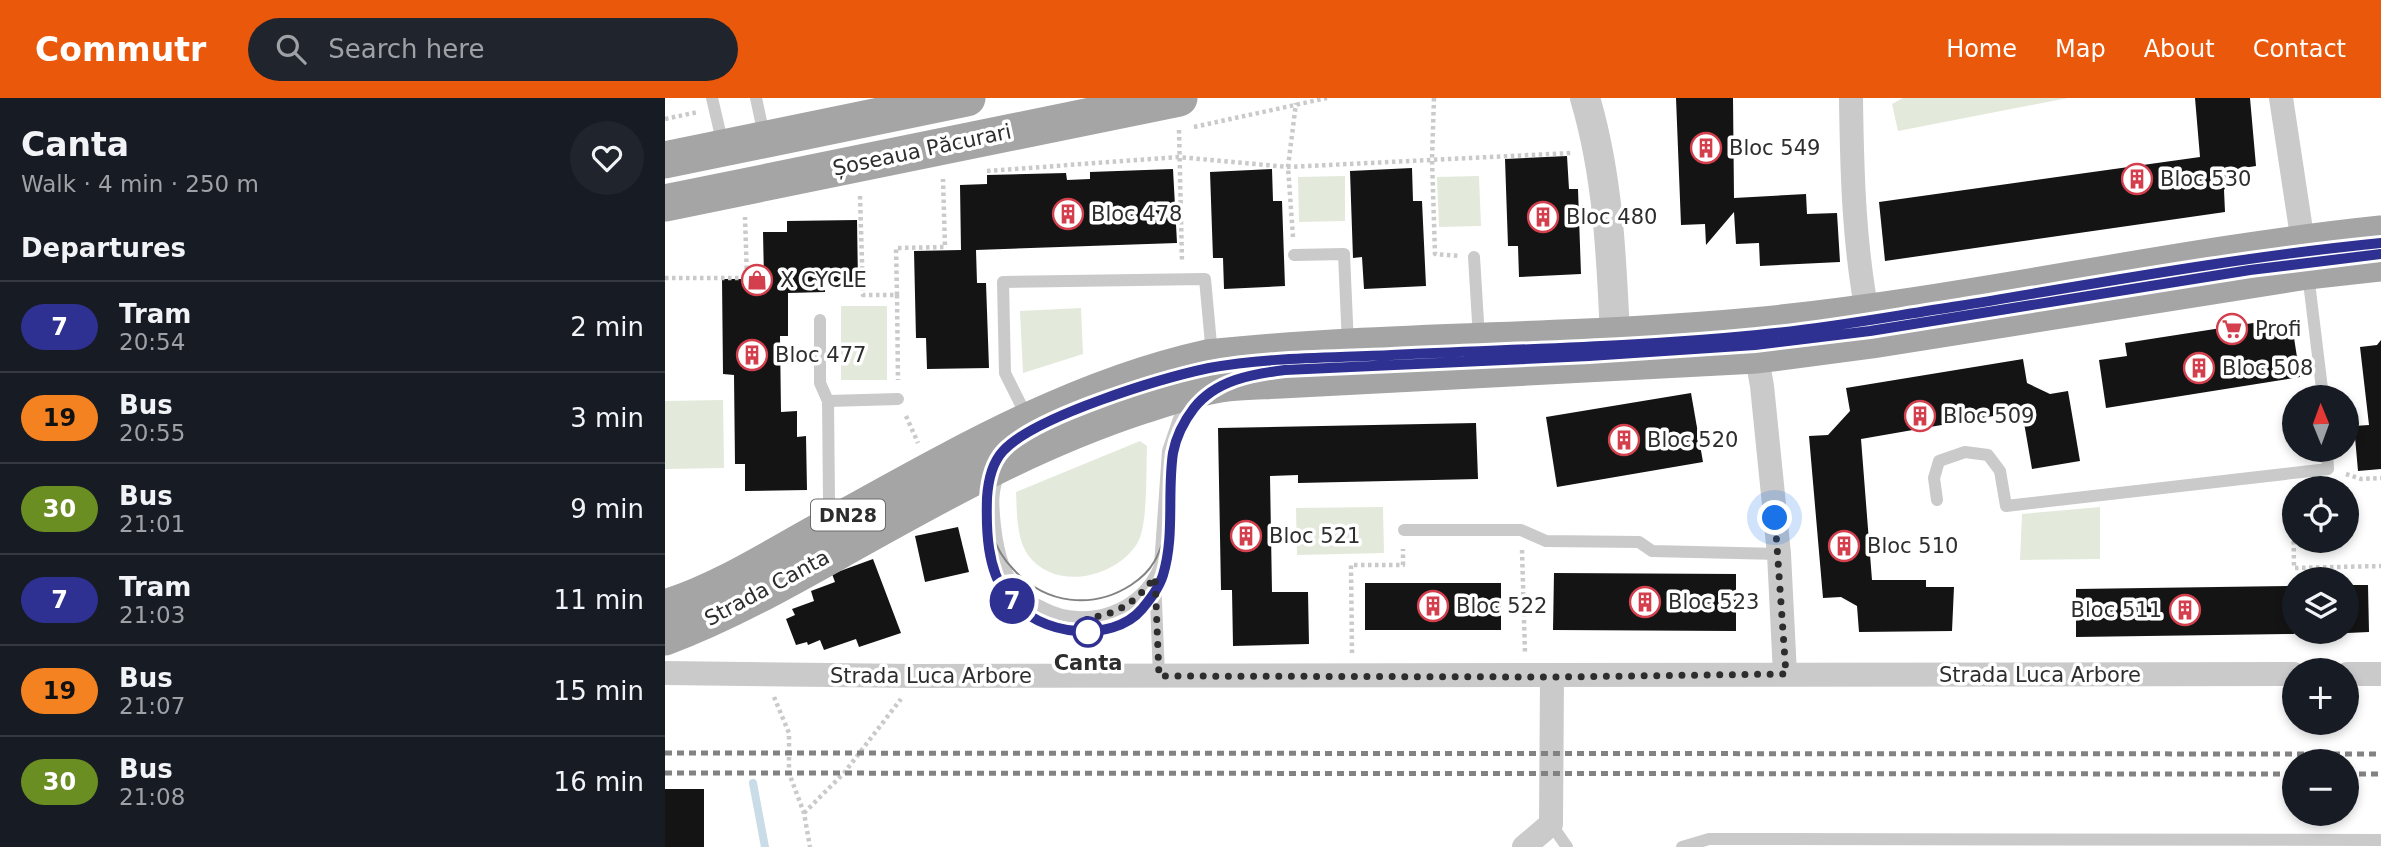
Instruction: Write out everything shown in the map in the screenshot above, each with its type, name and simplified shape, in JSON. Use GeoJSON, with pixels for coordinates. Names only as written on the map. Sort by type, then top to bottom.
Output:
{"type":"FeatureCollection","features":[{"type":"Feature","properties":{"kind":"main road","name":"Șoseaua Păcurari"},"geometry":{"type":"LineString","coordinates":[[665,160],[967,98]]}},
{"type":"Feature","properties":{"kind":"main road","name":"Șoseaua Păcurari"},"geometry":{"type":"LineString","coordinates":[[665,202],[1073,114],[1179,114]]}},
{"type":"Feature","properties":{"kind":"main road","name":"Strada Canta"},"geometry":{"type":"LineString","coordinates":[[665,637],[760,594],[996,451],[1029,420],[1079,398],[1196,375],[1349,363],[1755,340],[1870,326],[2305,256],[2381,234]]}},
{"type":"Feature","properties":{"kind":"main road","name":"Strada Canta"},"geometry":{"type":"LineString","coordinates":[[2305,256],[2381,263]]}},
{"type":"Feature","properties":{"kind":"main road","name":"Strada Canta"},"geometry":{"type":"LineString","coordinates":[[665,608],[700,595],[836,522],[996,451],[1071,431],[1196,375]]}},
{"type":"Feature","properties":{"kind":"street"},"geometry":{"type":"LineString","coordinates":[[1585,98],[1601,165],[1607,210],[1616,349]]}},
{"type":"Feature","properties":{"kind":"street"},"geometry":{"type":"LineString","coordinates":[[1851,98],[1853,180],[1861,281],[1870,326]]}},
{"type":"Feature","properties":{"kind":"street"},"geometry":{"type":"LineString","coordinates":[[2281,98],[2305,256]]}},
{"type":"Feature","properties":{"kind":"street"},"geometry":{"type":"LineString","coordinates":[[1755,340],[1779,554],[1786,674]]}},
{"type":"Feature","properties":{"kind":"street","name":"Strada Luca Arbore"},"geometry":{"type":"LineString","coordinates":[[665,673],[766,676],[1352,677],[2282,674]]}},
{"type":"Feature","properties":{"kind":"street"},"geometry":{"type":"LineString","coordinates":[[2359,674],[2381,674]]}},
{"type":"Feature","properties":{"kind":"street"},"geometry":{"type":"LineString","coordinates":[[1524,847],[1551,824],[1552,677]]}},
{"type":"Feature","properties":{"kind":"lane"},"geometry":{"type":"LineString","coordinates":[[712,98],[724,149]]}},
{"type":"Feature","properties":{"kind":"lane"},"geometry":{"type":"LineString","coordinates":[[755,98],[765,141]]}},
{"type":"Feature","properties":{"kind":"lane"},"geometry":{"type":"LineString","coordinates":[[1294,255],[1344,254],[1349,363]]}},
{"type":"Feature","properties":{"kind":"lane"},"geometry":{"type":"LineString","coordinates":[[2305,256],[2321,385]]}},
{"type":"Feature","properties":{"kind":"lane"},"geometry":{"type":"LineString","coordinates":[[1473,257],[1480,356]]}},
{"type":"Feature","properties":{"kind":"lane"},"geometry":{"type":"LineString","coordinates":[[996,451],[1004,466],[993,486],[1000,562],[1010,580],[1026,599],[1070,618],[1102,616],[1140,596],[1160,566],[1168,451],[1196,375],[1205,279],[1003,282],[1005,373],[1029,420]]}},
{"type":"Feature","properties":{"kind":"lane"},"geometry":{"type":"LineString","coordinates":[[820,320],[820,383],[828,401],[829,500],[836,522]]}},
{"type":"Feature","properties":{"kind":"lane"},"geometry":{"type":"LineString","coordinates":[[828,401],[898,399]]}},
{"type":"Feature","properties":{"kind":"lane"},"geometry":{"type":"LineString","coordinates":[[1937,500],[1934,478],[1939,461],[1965,452],[1988,455],[2000,471],[2006,506],[2328,469],[2328,462]]}},
{"type":"Feature","properties":{"kind":"lane"},"geometry":{"type":"LineString","coordinates":[[1404,530],[1521,530],[1546,541],[1639,542],[1653,551],[1779,554]]}},
{"type":"Feature","properties":{"kind":"lane"},"geometry":{"type":"LineString","coordinates":[[1155,577],[1159,676]]}},
{"type":"Feature","properties":{"kind":"lane"},"geometry":{"type":"LineString","coordinates":[[1551,824],[1567,847]]}},
{"type":"Feature","properties":{"kind":"lane"},"geometry":{"type":"LineString","coordinates":[[1682,847],[1709,839],[1769,843],[2381,840]]}},
{"type":"Feature","properties":{"kind":"path"},"geometry":{"type":"LineString","coordinates":[[1434,98],[1432,159],[1435,254],[1473,257]]}},
{"type":"Feature","properties":{"kind":"path"},"geometry":{"type":"LineString","coordinates":[[1294,255],[1288,167],[1296,103]]}},
{"type":"Feature","properties":{"kind":"path"},"geometry":{"type":"LineString","coordinates":[[1179,114],[1183,279]]}},
{"type":"Feature","properties":{"kind":"path"},"geometry":{"type":"LineString","coordinates":[[980,172],[1178,157],[1288,167],[1571,153],[1568,142]]}},
{"type":"Feature","properties":{"kind":"path"},"geometry":{"type":"LineString","coordinates":[[923,453],[898,399],[896,248],[946,247],[943,179]]}},
{"type":"Feature","properties":{"kind":"path"},"geometry":{"type":"LineString","coordinates":[[860,196],[863,295],[897,295]]}},
{"type":"Feature","properties":{"kind":"path"},"geometry":{"type":"LineString","coordinates":[[665,278],[747,278],[745,217]]}},
{"type":"Feature","properties":{"kind":"path"},"geometry":{"type":"LineString","coordinates":[[2328,469],[2361,479],[2381,478]]}},
{"type":"Feature","properties":{"kind":"path"},"geometry":{"type":"LineString","coordinates":[[2293,473],[2294,568],[2381,566]]}},
{"type":"Feature","properties":{"kind":"path"},"geometry":{"type":"LineString","coordinates":[[1352,677],[1351,565],[1403,565],[1404,530]]}},
{"type":"Feature","properties":{"kind":"path"},"geometry":{"type":"LineString","coordinates":[[1521,530],[1524,677]]}},
{"type":"Feature","properties":{"kind":"path"},"geometry":{"type":"LineString","coordinates":[[766,676],[789,733],[789,773],[804,813],[810,847]]}},
{"type":"Feature","properties":{"kind":"path"},"geometry":{"type":"LineString","coordinates":[[804,813],[844,773],[917,676]]}},
{"type":"Feature","properties":{"kind":"shaded area"},"geometry":{"type":"Polygon","coordinates":[[[1903,98],[2068,98],[1898,131],[1892,104],[1903,98]]]}},
{"type":"Feature","properties":{"kind":"shaded area"},"geometry":{"type":"Polygon","coordinates":[[[1345,176],[1345,221],[1299,222],[1298,177],[1345,176]]]}},
{"type":"Feature","properties":{"kind":"shaded area"},"geometry":{"type":"Polygon","coordinates":[[[1479,176],[1481,226],[1439,227],[1437,177],[1479,176]]]}},
{"type":"Feature","properties":{"kind":"shaded area"},"geometry":{"type":"Polygon","coordinates":[[[841,306],[887,306],[887,380],[841,380],[841,306]]]}},
{"type":"Feature","properties":{"kind":"shaded area"},"geometry":{"type":"Polygon","coordinates":[[[1081,308],[1083,354],[1023,373],[1020,311],[1081,308]]]}},
{"type":"Feature","properties":{"kind":"shaded area"},"geometry":{"type":"Polygon","coordinates":[[[723,400],[724,468],[665,469],[665,401],[723,400]]]}},
{"type":"Feature","properties":{"kind":"shaded area"},"geometry":{"type":"Polygon","coordinates":[[[1140,441],[1147,446],[1145,510],[1138,542],[1116,564],[1101,572],[1069,577],[1040,567],[1028,555],[1021,541],[1016,492],[1140,441]]]}},
{"type":"Feature","properties":{"kind":"shaded area"},"geometry":{"type":"Polygon","coordinates":[[[1383,507],[1384,553],[1297,555],[1296,508],[1383,507]]]}},
{"type":"Feature","properties":{"kind":"shaded area"},"geometry":{"type":"Polygon","coordinates":[[[2100,507],[2100,559],[2020,560],[2022,514],[2100,507]]]}},
{"type":"Feature","properties":{"kind":"building"},"geometry":{"type":"Polygon","coordinates":[[[1676,98],[1733,98],[1734,198],[1806,194],[1807,214],[1837,213],[1840,262],[1760,266],[1759,243],[1736,244],[1734,212],[1706,245],[1705,224],[1681,225],[1676,98]]]}},
{"type":"Feature","properties":{"kind":"building","name":"Bloc 530"},"geometry":{"type":"Polygon","coordinates":[[[2195,98],[2250,98],[2256,166],[2237,169],[2224,190],[2225,212],[1885,261],[1879,202],[2200,157],[2195,98]]]}},
{"type":"Feature","properties":{"kind":"building","name":"Bloc 480"},"geometry":{"type":"Polygon","coordinates":[[[1567,156],[1569,189],[1578,189],[1581,274],[1519,277],[1518,246],[1508,246],[1505,159],[1567,156]]]}},
{"type":"Feature","properties":{"kind":"building"},"geometry":{"type":"Polygon","coordinates":[[[1412,168],[1413,201],[1422,201],[1426,286],[1364,289],[1362,257],[1353,258],[1350,171],[1412,168]]]}},
{"type":"Feature","properties":{"kind":"building","name":"Bloc 478"},"geometry":{"type":"Polygon","coordinates":[[[1173,169],[1177,243],[976,250],[977,283],[986,283],[989,368],[927,369],[926,338],[916,338],[914,251],[961,250],[960,185],[987,184],[987,175],[1066,173],[1067,180],[1090,179],[1090,172],[1173,169]]]}},
{"type":"Feature","properties":{"kind":"building"},"geometry":{"type":"Polygon","coordinates":[[[1272,169],[1273,201],[1282,201],[1285,286],[1224,289],[1223,258],[1213,258],[1210,172],[1272,169]]]}},
{"type":"Feature","properties":{"kind":"building","name":"Bloc 477"},"geometry":{"type":"Polygon","coordinates":[[[857,220],[858,282],[825,282],[825,292],[788,293],[788,336],[780,336],[781,412],[797,411],[797,437],[806,436],[807,490],[745,491],[745,464],[735,464],[734,375],[723,374],[722,279],[764,279],[763,232],[787,232],[787,221],[857,220]]]}},
{"type":"Feature","properties":{"kind":"building","name":"Bloc 508"},"geometry":{"type":"Polygon","coordinates":[[[2266,321],[2268,335],[2293,331],[2300,377],[2106,408],[2099,360],[2127,356],[2125,343],[2266,321]]]}},
{"type":"Feature","properties":{"kind":"building"},"geometry":{"type":"Polygon","coordinates":[[[2381,340],[2381,469],[2358,471],[2359,426],[2369,425],[2360,347],[2377,345],[2381,340]]]}},
{"type":"Feature","properties":{"kind":"building"},"geometry":{"type":"Polygon","coordinates":[[[2023,359],[2027,383],[2050,394],[2068,391],[2080,461],[2032,469],[2022,411],[1861,439],[1872,580],[1926,580],[1926,587],[1954,587],[1952,631],[1859,632],[1857,606],[1841,597],[1823,598],[1809,436],[1828,435],[1850,411],[1846,388],[2023,359]]]}},
{"type":"Feature","properties":{"kind":"building","name":"Bloc 520"},"geometry":{"type":"Polygon","coordinates":[[[1691,393],[1703,462],[1557,487],[1546,417],[1691,393]]]}},
{"type":"Feature","properties":{"kind":"building","name":"Bloc 521"},"geometry":{"type":"Polygon","coordinates":[[[1476,423],[1478,479],[1298,483],[1298,475],[1270,476],[1272,592],[1308,592],[1309,644],[1233,646],[1232,590],[1221,590],[1218,428],[1476,423]]]}},
{"type":"Feature","properties":{"kind":"building"},"geometry":{"type":"Polygon","coordinates":[[[958,527],[969,572],[925,582],[915,536],[958,527]]]}},
{"type":"Feature","properties":{"kind":"building"},"geometry":{"type":"Polygon","coordinates":[[[873,559],[901,633],[859,647],[856,639],[824,650],[820,640],[808,645],[807,642],[796,645],[786,619],[795,615],[792,609],[814,601],[811,591],[835,582],[832,574],[873,559]]]}},
{"type":"Feature","properties":{"kind":"building","name":"Bloc 523"},"geometry":{"type":"Polygon","coordinates":[[[1554,573],[1736,574],[1736,631],[1553,630],[1554,573]]]}},
{"type":"Feature","properties":{"kind":"building","name":"Bloc 522"},"geometry":{"type":"Polygon","coordinates":[[[1365,583],[1501,583],[1501,630],[1365,630],[1365,583]]]}},
{"type":"Feature","properties":{"kind":"building"},"geometry":{"type":"Polygon","coordinates":[[[2359,585],[2368,585],[2369,632],[2359,632],[2359,585]]]}},
{"type":"Feature","properties":{"kind":"building","name":"Bloc 511"},"geometry":{"type":"Polygon","coordinates":[[[2282,586],[2282,634],[2076,637],[2076,589],[2282,586]]]}},
{"type":"Feature","properties":{"kind":"building"},"geometry":{"type":"Polygon","coordinates":[[[665,789],[704,789],[704,847],[665,847],[665,789]]]}},
{"type":"Feature","properties":{"kind":"waterway"},"geometry":{"type":"LineString","coordinates":[[753,783],[765,847]]}},
{"type":"Feature","properties":{"kind":"tram line"},"geometry":{"type":"LineString","coordinates":[[2381,243],[2218,263],[1781,332],[1617,345],[1280,361],[1205,370],[1138,388],[1061,416],[1017,439],[1003,451],[995,463],[988,485],[987,521],[991,559],[999,582],[1013,603],[1029,616],[1047,625],[1067,631],[1087,632],[1110,628],[1131,619],[1151,597],[1167,561],[1173,453],[1181,429],[1203,398],[1224,385],[1248,376],[1285,370],[1755,345],[1870,331],[2250,269],[2381,254]]}},
{"type":"Feature","properties":{"kind":"tram line","name":"7"},"geometry":{"type":"LineString","coordinates":[[2381,243],[2305,250],[1868,320],[1757,335],[1285,361],[1213,368],[1177,376],[1069,413],[1029,432],[1003,451],[991,472],[988,485],[988,538],[992,565],[1002,589],[1017,608],[1037,621],[1063,630],[1088,632],[1113,627],[1135,617],[1151,598],[1163,576],[1168,552],[1173,449],[1182,425],[1199,402],[1238,377],[1285,370],[1589,356],[1755,345],[1870,331],[2250,270],[2381,254]]}},
{"type":"Feature","properties":{"kind":"tram line"},"geometry":{"type":"LineString","coordinates":[[992,533],[1004,558],[1014,570],[1040,590],[1070,600],[1101,598],[1131,585],[1150,569],[1163,542]]}},
{"type":"Feature","properties":{"kind":"railway"},"geometry":{"type":"LineString","coordinates":[[665,753],[2381,754]]}},
{"type":"Feature","properties":{"kind":"railway"},"geometry":{"type":"LineString","coordinates":[[665,773],[2282,774]]}},
{"type":"Feature","properties":{"kind":"railway"},"geometry":{"type":"LineString","coordinates":[[2359,774],[2381,774]]}},
{"type":"Feature","properties":{"kind":"place","name":"Bloc 549"},"geometry":{"type":"Point","coordinates":[1706,148]}},
{"type":"Feature","properties":{"kind":"place","name":"Bloc 530"},"geometry":{"type":"Point","coordinates":[2137,179]}},
{"type":"Feature","properties":{"kind":"place","name":"Bloc 478"},"geometry":{"type":"Point","coordinates":[1068,214]}},
{"type":"Feature","properties":{"kind":"place","name":"Bloc 480"},"geometry":{"type":"Point","coordinates":[1543,217]}},
{"type":"Feature","properties":{"kind":"place","name":"X CYCLE"},"geometry":{"type":"Point","coordinates":[757,280]}},
{"type":"Feature","properties":{"kind":"place","name":"Profi"},"geometry":{"type":"Point","coordinates":[2232,329]}},
{"type":"Feature","properties":{"kind":"place","name":"Bloc 477"},"geometry":{"type":"Point","coordinates":[752,355]}},
{"type":"Feature","properties":{"kind":"place","name":"Bloc 508"},"geometry":{"type":"Point","coordinates":[2199,368]}},
{"type":"Feature","properties":{"kind":"place","name":"Bloc 509"},"geometry":{"type":"Point","coordinates":[1920,416]}},
{"type":"Feature","properties":{"kind":"place","name":"Bloc 520"},"geometry":{"type":"Point","coordinates":[1624,440]}},
{"type":"Feature","properties":{"kind":"place","name":"Bloc 521"},"geometry":{"type":"Point","coordinates":[1246,536]}},
{"type":"Feature","properties":{"kind":"place","name":"Bloc 510"},"geometry":{"type":"Point","coordinates":[1844,546]}},
{"type":"Feature","properties":{"kind":"place","name":"Bloc 523"},"geometry":{"type":"Point","coordinates":[1645,602]}},
{"type":"Feature","properties":{"kind":"place","name":"Bloc 522"},"geometry":{"type":"Point","coordinates":[1433,606]}},
{"type":"Feature","properties":{"kind":"place","name":"Bloc 511"},"geometry":{"type":"Point","coordinates":[2185,610]}},
{"type":"Feature","properties":{"kind":"place","name":"Canta"},"geometry":{"type":"Point","coordinates":[1088,632]}},
{"type":"Feature","properties":{"kind":"route"},"geometry":{"type":"LineString","coordinates":[[1088,632],[1087,618],[1102,616],[1122,608],[1140,596],[1155,577],[1159,676],[1552,677],[1786,674],[1775,518]]}}]}
